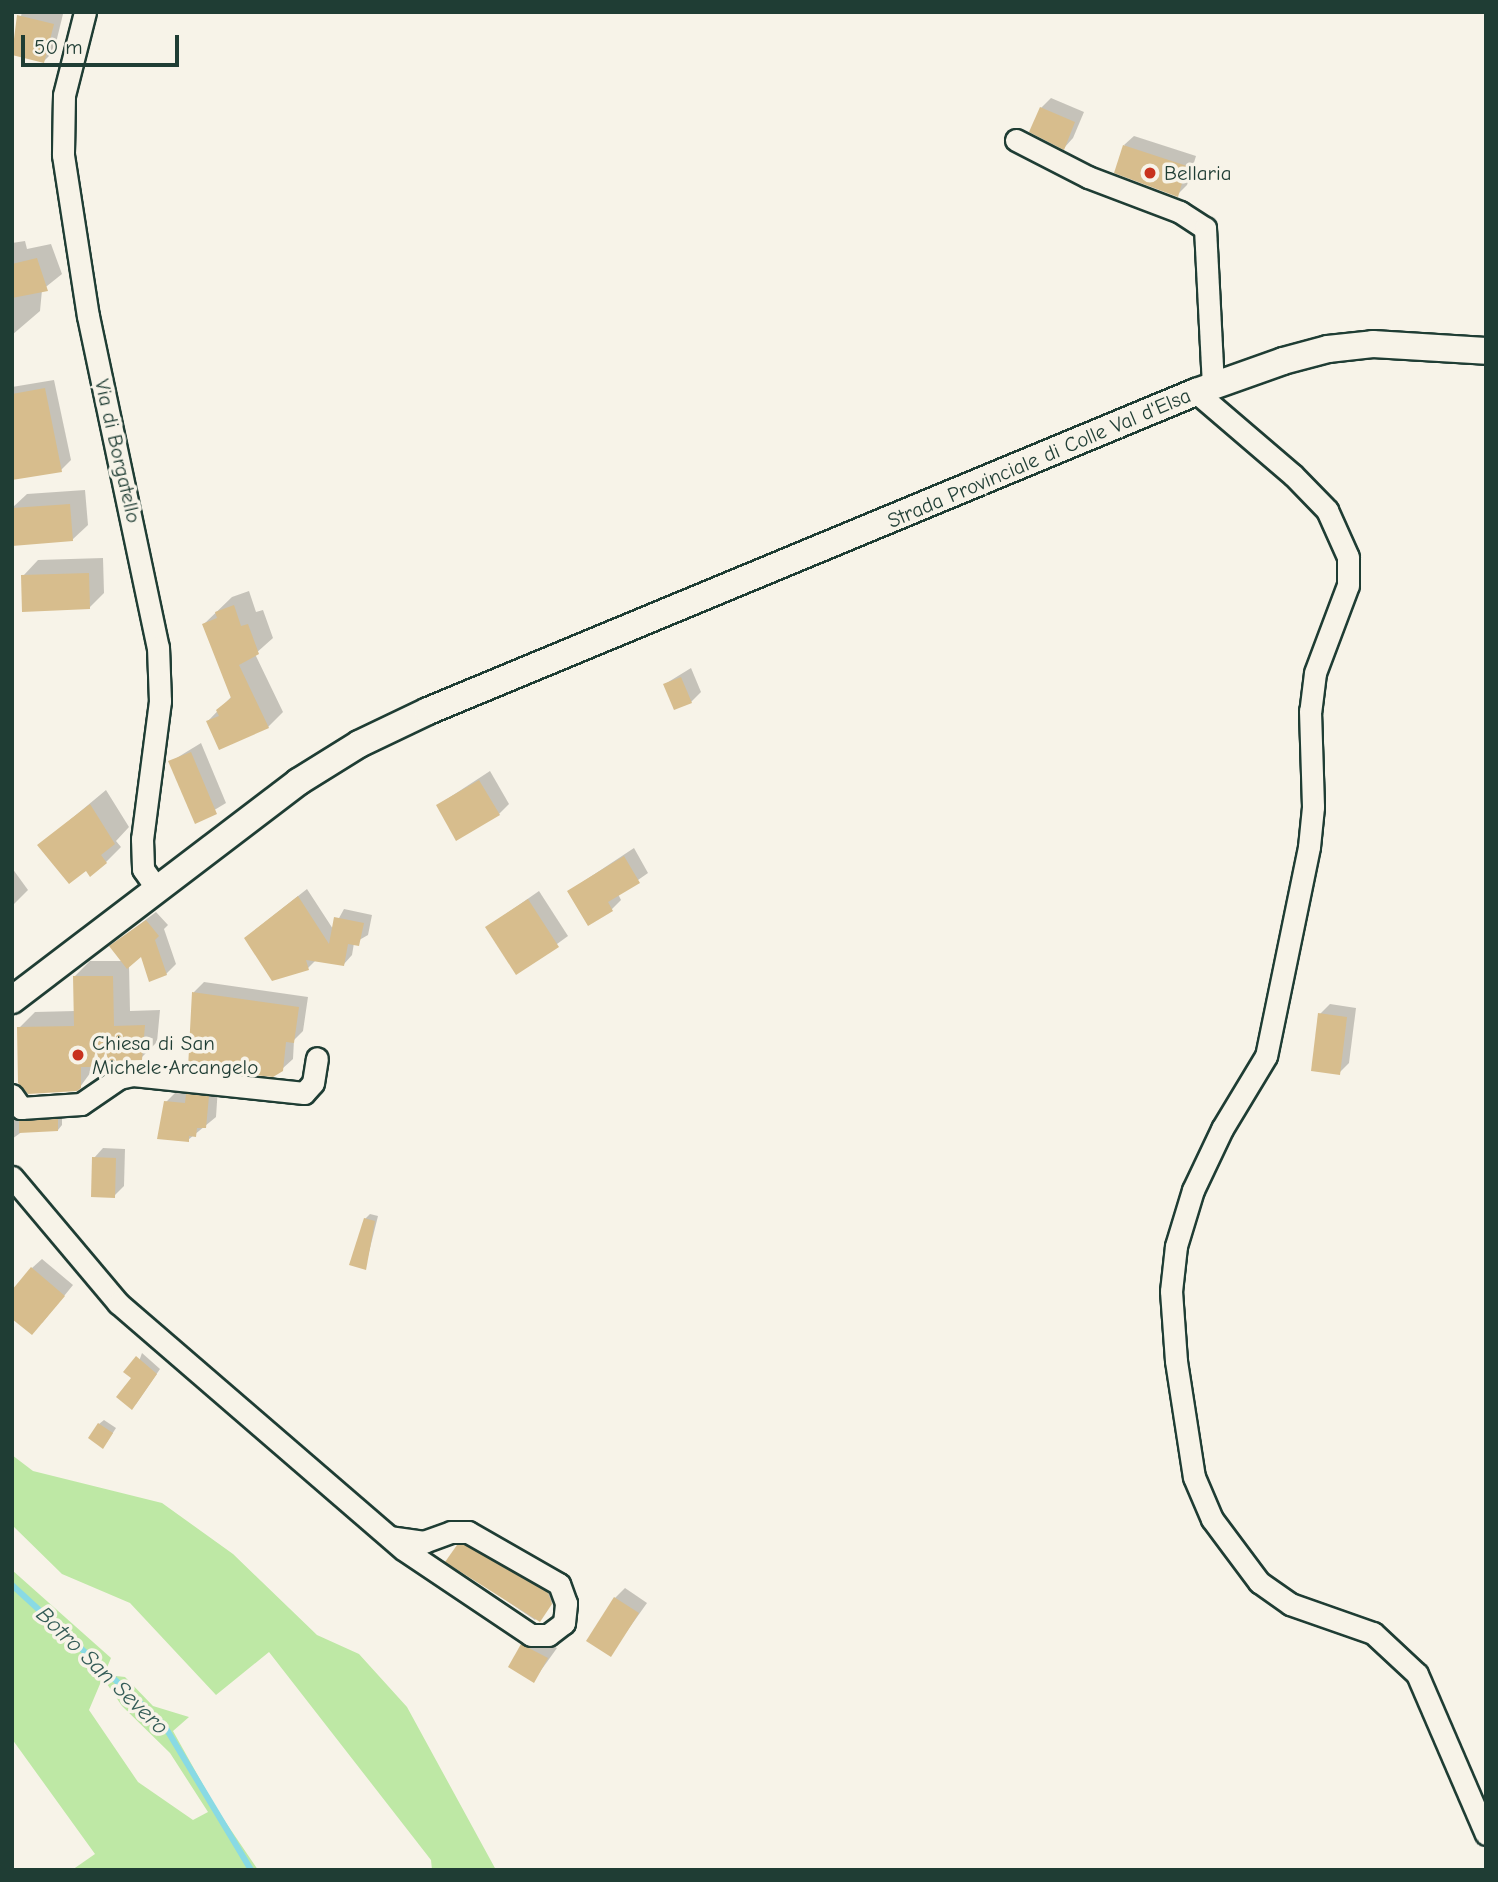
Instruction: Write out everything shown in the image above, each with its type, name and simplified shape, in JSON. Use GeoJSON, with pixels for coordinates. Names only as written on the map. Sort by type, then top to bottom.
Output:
{"type":"FeatureCollection","features":[{"type":"Feature","properties":{"kind":"main road","name":"Strada Provinciale di Colle Val d'Elsa"},"geometry":{"type":"LineString","coordinates":[[157,889],[345,751],[428,711],[1204,389],[1343,347],[1407,344],[1486,351]]}},
{"type":"Feature","properties":{"kind":"main road"},"geometry":{"type":"LineString","coordinates":[[12,1000],[157,889]]}},
{"type":"Feature","properties":{"kind":"street","name":"Via di Borgatello"},"geometry":{"type":"LineString","coordinates":[[85,12],[64,95],[63,155],[88,316],[158,647],[159,712],[142,839],[144,869],[157,889]]}},
{"type":"Feature","properties":{"kind":"street"},"geometry":{"type":"LineString","coordinates":[[1016,140],[1087,177],[1180,212],[1205,228],[1204,389],[1327,510],[1348,556],[1348,585],[1315,673],[1310,711],[1313,807],[1309,847],[1266,1056],[1216,1141],[1193,1190],[1176,1246],[1171,1291],[1176,1361],[1194,1477],[1212,1519],[1259,1582],[1290,1604],[1373,1633],[1418,1674],[1486,1834]]}},
{"type":"Feature","properties":{"kind":"street"},"geometry":{"type":"LineString","coordinates":[[12,1095],[21,1108],[81,1104],[119,1078],[133,1075],[304,1093],[313,1083],[317,1058]]}},
{"type":"Feature","properties":{"kind":"street"},"geometry":{"type":"LineString","coordinates":[[12,1177],[118,1303],[390,1537],[531,1635],[548,1635],[564,1623],[566,1603],[559,1584],[468,1532],[451,1532],[424,1542],[390,1537]]}},
{"type":"Feature","properties":{"kind":"green space"},"geometry":{"type":"Polygon","coordinates":[[[12,1455],[33,1471],[162,1503],[233,1554],[317,1635],[359,1654],[407,1707],[496,1870],[432,1870],[431,1860],[269,1652],[216,1695],[130,1603],[62,1574],[12,1525],[12,1455]]]}},
{"type":"Feature","properties":{"kind":"green space"},"geometry":{"type":"Polygon","coordinates":[[[12,1570],[111,1658],[89,1710],[138,1782],[193,1820],[208,1812],[170,1753],[122,1706],[107,1684],[116,1676],[125,1677],[153,1706],[189,1717],[173,1731],[216,1808],[258,1870],[72,1870],[95,1854],[12,1739],[12,1570]]]}},
{"type":"Feature","properties":{"kind":"building"},"geometry":{"type":"Polygon","coordinates":[[[17,15],[54,24],[44,63],[12,55],[17,15]]]}},
{"type":"Feature","properties":{"kind":"building"},"geometry":{"type":"Polygon","coordinates":[[[1040,107],[1075,122],[1064,150],[1029,132],[1040,107]]]}},
{"type":"Feature","properties":{"kind":"building","name":"Bellaria"},"geometry":{"type":"Polygon","coordinates":[[[1123,145],[1187,166],[1178,197],[1114,173],[1123,145]]]}},
{"type":"Feature","properties":{"kind":"building"},"geometry":{"type":"Polygon","coordinates":[[[37,258],[48,291],[12,298],[12,264],[37,258]]]}},
{"type":"Feature","properties":{"kind":"building"},"geometry":{"type":"Polygon","coordinates":[[[45,388],[62,472],[12,480],[12,394],[45,388]]]}},
{"type":"Feature","properties":{"kind":"building"},"geometry":{"type":"Polygon","coordinates":[[[70,504],[73,541],[12,546],[12,508],[70,504]]]}},
{"type":"Feature","properties":{"kind":"building"},"geometry":{"type":"Polygon","coordinates":[[[89,573],[90,609],[22,612],[21,575],[89,573]]]}},
{"type":"Feature","properties":{"kind":"building"},"geometry":{"type":"Polygon","coordinates":[[[234,605],[241,626],[248,624],[259,654],[239,665],[269,728],[219,750],[206,721],[219,716],[216,710],[231,698],[202,624],[217,618],[215,612],[234,605]]]}},
{"type":"Feature","properties":{"kind":"building"},"geometry":{"type":"Polygon","coordinates":[[[681,677],[692,703],[674,710],[663,684],[681,677]]]}},
{"type":"Feature","properties":{"kind":"building"},"geometry":{"type":"Polygon","coordinates":[[[191,752],[217,814],[195,824],[168,761],[191,752]]]}},
{"type":"Feature","properties":{"kind":"building"},"geometry":{"type":"Polygon","coordinates":[[[479,780],[500,815],[456,841],[436,805],[479,780]]]}},
{"type":"Feature","properties":{"kind":"building"},"geometry":{"type":"Polygon","coordinates":[[[90,804],[115,844],[101,855],[107,863],[90,877],[86,871],[69,884],[37,845],[90,804]]]}},
{"type":"Feature","properties":{"kind":"building"},"geometry":{"type":"Polygon","coordinates":[[[624,856],[640,883],[608,902],[613,911],[588,926],[567,891],[624,856]]]}},
{"type":"Feature","properties":{"kind":"building"},"geometry":{"type":"Polygon","coordinates":[[[298,896],[329,944],[334,917],[364,923],[359,946],[348,944],[344,966],[306,960],[309,970],[272,981],[244,938],[298,896]]]}},
{"type":"Feature","properties":{"kind":"building"},"geometry":{"type":"Polygon","coordinates":[[[528,899],[559,947],[516,975],[485,927],[528,899]]]}},
{"type":"Feature","properties":{"kind":"building"},"geometry":{"type":"Polygon","coordinates":[[[146,920],[159,936],[155,940],[167,975],[149,982],[141,957],[127,969],[109,946],[146,920]]]}},
{"type":"Feature","properties":{"kind":"building"},"geometry":{"type":"Polygon","coordinates":[[[73,976],[113,976],[114,1026],[145,1025],[142,1060],[103,1061],[103,1067],[81,1067],[81,1088],[77,1091],[28,1094],[18,1083],[17,1027],[74,1026],[73,976]]]}},
{"type":"Feature","properties":{"kind":"building"},"geometry":{"type":"Polygon","coordinates":[[[192,992],[299,1007],[294,1043],[286,1042],[283,1071],[273,1077],[188,1068],[192,992]]]}},
{"type":"Feature","properties":{"kind":"building"},"geometry":{"type":"Polygon","coordinates":[[[1318,1013],[1347,1017],[1340,1075],[1311,1071],[1318,1013]]]}},
{"type":"Feature","properties":{"kind":"building"},"geometry":{"type":"Polygon","coordinates":[[[186,1094],[209,1096],[206,1128],[197,1128],[196,1137],[189,1136],[189,1142],[157,1139],[164,1101],[185,1103],[186,1094]]]}},
{"type":"Feature","properties":{"kind":"building"},"geometry":{"type":"Polygon","coordinates":[[[58,1119],[58,1131],[19,1133],[19,1121],[58,1119]]]}},
{"type":"Feature","properties":{"kind":"building"},"geometry":{"type":"Polygon","coordinates":[[[92,1157],[116,1158],[115,1198],[91,1197],[92,1157]]]}},
{"type":"Feature","properties":{"kind":"building"},"geometry":{"type":"Polygon","coordinates":[[[364,1218],[375,1221],[366,1270],[349,1265],[364,1218]]]}},
{"type":"Feature","properties":{"kind":"building"},"geometry":{"type":"Polygon","coordinates":[[[31,1267],[65,1296],[32,1335],[12,1319],[12,1290],[31,1267]]]}},
{"type":"Feature","properties":{"kind":"building"},"geometry":{"type":"Polygon","coordinates":[[[136,1356],[157,1374],[132,1410],[116,1397],[131,1378],[123,1372],[136,1356]]]}},
{"type":"Feature","properties":{"kind":"building"},"geometry":{"type":"Polygon","coordinates":[[[98,1423],[113,1433],[103,1449],[88,1438],[98,1423]]]}},
{"type":"Feature","properties":{"kind":"building"},"geometry":{"type":"Polygon","coordinates":[[[457,1545],[465,1545],[548,1593],[552,1604],[540,1622],[445,1562],[457,1545]]]}},
{"type":"Feature","properties":{"kind":"building"},"geometry":{"type":"Polygon","coordinates":[[[614,1597],[639,1613],[611,1657],[586,1641],[614,1597]]]}},
{"type":"Feature","properties":{"kind":"building"},"geometry":{"type":"Polygon","coordinates":[[[521,1644],[548,1658],[534,1683],[508,1667],[521,1644]]]}},
{"type":"Feature","properties":{"kind":"waterway","name":"Botro San Severo"},"geometry":{"type":"LineString","coordinates":[[12,1585],[164,1725],[251,1870]]}},
{"type":"Feature","properties":{"kind":"place","name":"Bellaria"},"geometry":{"type":"Point","coordinates":[1150,173]}},
{"type":"Feature","properties":{"kind":"place","name":"Chiesa di San Michele Arcangelo"},"geometry":{"type":"Point","coordinates":[78,1055]}}]}
